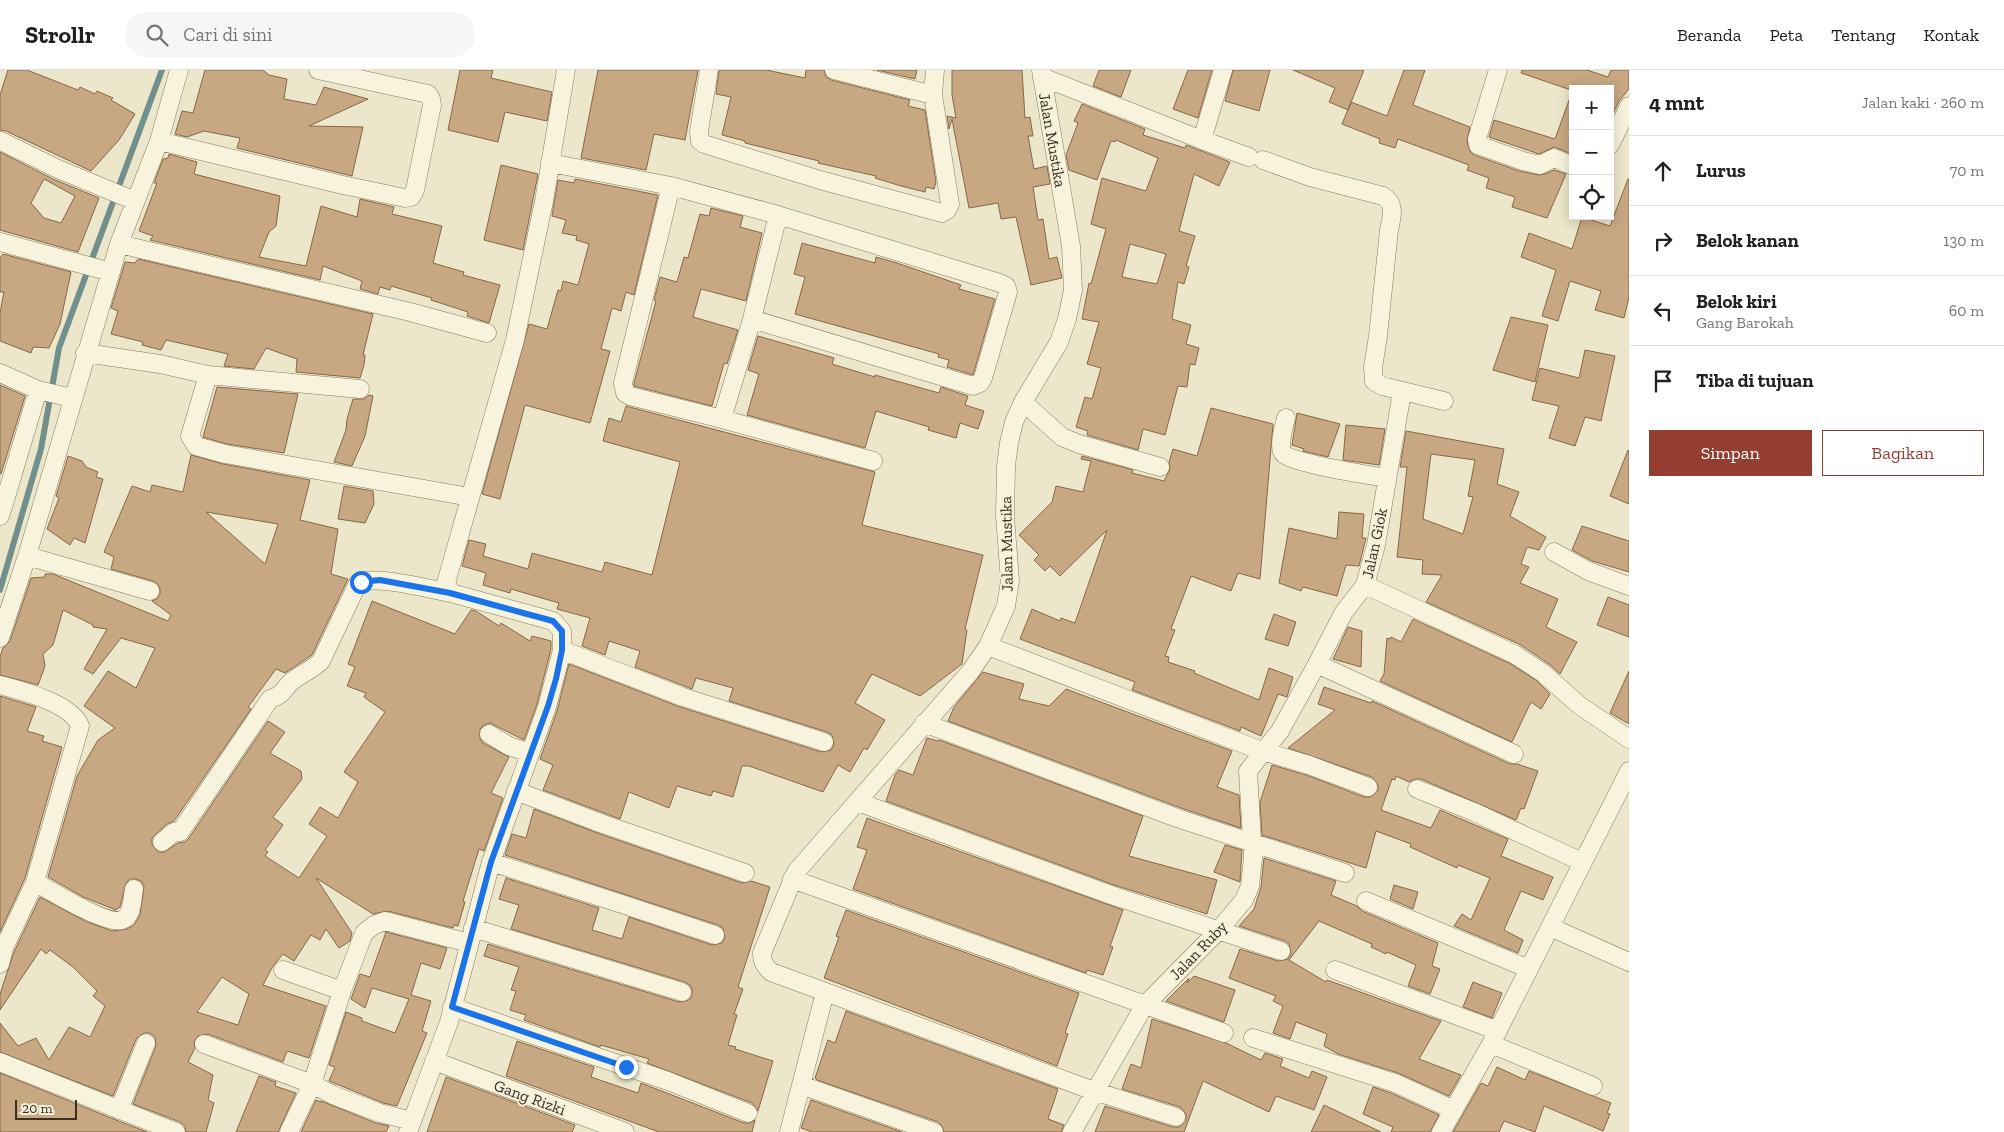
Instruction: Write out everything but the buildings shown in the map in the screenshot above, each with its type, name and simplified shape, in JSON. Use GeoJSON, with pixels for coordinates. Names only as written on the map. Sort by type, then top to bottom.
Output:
{"type":"FeatureCollection","features":[{"type":"Feature","properties":{"kind":"street"},"geometry":{"type":"LineString","coordinates":[[0,638],[27,556],[69,398],[85,353],[104,270],[119,244],[130,199],[158,141],[179,70]]}},
{"type":"Feature","properties":{"kind":"street"},"geometry":{"type":"LineString","coordinates":[[158,141],[343,185],[405,198],[411,197],[415,190],[432,105],[428,94],[318,70]]}},
{"type":"Feature","properties":{"kind":"street"},"geometry":{"type":"LineString","coordinates":[[450,593],[446,586],[446,579],[515,340],[550,163],[566,70]]}},
{"type":"Feature","properties":{"kind":"street"},"geometry":{"type":"LineString","coordinates":[[709,70],[699,131],[700,141],[704,144],[820,180],[942,212],[947,210],[950,204],[933,95],[935,70]]}},
{"type":"Feature","properties":{"kind":"street"},"geometry":{"type":"LineString","coordinates":[[834,70],[933,95]]}},
{"type":"Feature","properties":{"kind":"street"},"geometry":{"type":"LineString","coordinates":[[1202,140],[1223,70]]}},
{"type":"Feature","properties":{"kind":"street"},"geometry":{"type":"LineString","coordinates":[[1498,70],[1477,139],[1478,145],[1540,165],[1554,158],[1569,164]]}},
{"type":"Feature","properties":{"kind":"street"},"geometry":{"type":"LineString","coordinates":[[1042,73],[1202,140],[1310,177],[1382,196],[1389,200],[1392,207],[1392,218],[1372,374],[1374,381],[1382,386],[1444,401]]}},
{"type":"Feature","properties":{"kind":"street","name":"Jalan Mustika"},"geometry":{"type":"LineString","coordinates":[[825,992],[771,972],[765,966],[762,959],[762,953],[792,879],[801,866],[970,672],[988,646],[1001,619],[1007,598],[1010,581],[1005,524],[1008,442],[1023,402],[1059,342],[1067,319],[1073,290],[1071,246],[1042,73]]}},
{"type":"Feature","properties":{"kind":"street"},"geometry":{"type":"LineString","coordinates":[[1614,137],[1629,106]]}},
{"type":"Feature","properties":{"kind":"street"},"geometry":{"type":"LineString","coordinates":[[1,141],[58,169],[130,199]]}},
{"type":"Feature","properties":{"kind":"street"},"geometry":{"type":"LineString","coordinates":[[550,163],[671,186],[778,215],[1000,283],[1006,286],[1008,292],[983,378],[980,383],[973,386],[752,319]]}},
{"type":"Feature","properties":{"kind":"street"},"geometry":{"type":"LineString","coordinates":[[671,186],[623,388],[625,393],[630,396],[722,419],[873,461]]}},
{"type":"Feature","properties":{"kind":"street"},"geometry":{"type":"LineString","coordinates":[[722,419],[752,319],[778,215]]}},
{"type":"Feature","properties":{"kind":"street"},"geometry":{"type":"LineString","coordinates":[[0,242],[104,270]]}},
{"type":"Feature","properties":{"kind":"street"},"geometry":{"type":"LineString","coordinates":[[119,244],[410,312],[488,333]]}},
{"type":"Feature","properties":{"kind":"street"},"geometry":{"type":"LineString","coordinates":[[85,353],[160,364],[208,375],[360,389]]}},
{"type":"Feature","properties":{"kind":"street"},"geometry":{"type":"LineString","coordinates":[[1,373],[42,391],[69,398]]}},
{"type":"Feature","properties":{"kind":"street"},"geometry":{"type":"LineString","coordinates":[[208,375],[190,436],[196,446],[225,454],[470,497]]}},
{"type":"Feature","properties":{"kind":"street"},"geometry":{"type":"LineString","coordinates":[[0,516],[3,495],[42,391]]}},
{"type":"Feature","properties":{"kind":"street","name":"Jalan Giok"},"geometry":{"type":"LineString","coordinates":[[1262,751],[1280,731],[1344,612],[1365,585],[1373,562],[1402,392]]}},
{"type":"Feature","properties":{"kind":"street"},"geometry":{"type":"LineString","coordinates":[[1023,402],[1062,437],[1079,444],[1160,468]]}},
{"type":"Feature","properties":{"kind":"street"},"geometry":{"type":"LineString","coordinates":[[1286,418],[1282,452],[1286,456],[1319,466],[1386,478]]}},
{"type":"Feature","properties":{"kind":"street"},"geometry":{"type":"LineString","coordinates":[[1554,552],[1581,568],[1629,586]]}},
{"type":"Feature","properties":{"kind":"street"},"geometry":{"type":"LineString","coordinates":[[27,556],[150,591]]}},
{"type":"Feature","properties":{"kind":"street"},"geometry":{"type":"LineString","coordinates":[[162,842],[174,832],[180,832],[270,699],[281,696],[292,682],[321,661],[358,583],[364,580],[380,580],[450,593],[553,621],[562,631],[562,650],[548,706],[491,862],[452,1007],[410,1127],[312,1084],[204,1044]]}},
{"type":"Feature","properties":{"kind":"street"},"geometry":{"type":"LineString","coordinates":[[1365,585],[1514,654],[1543,673],[1578,705],[1629,739]]}},
{"type":"Feature","properties":{"kind":"street"},"geometry":{"type":"LineString","coordinates":[[988,646],[1262,751],[1368,787]]}},
{"type":"Feature","properties":{"kind":"street"},"geometry":{"type":"LineString","coordinates":[[562,650],[683,698],[824,742]]}},
{"type":"Feature","properties":{"kind":"street"},"geometry":{"type":"LineString","coordinates":[[1317,664],[1514,754]]}},
{"type":"Feature","properties":{"kind":"street"},"geometry":{"type":"LineString","coordinates":[[0,685],[40,696],[75,716],[80,726],[35,882],[1,953]]}},
{"type":"Feature","properties":{"kind":"street"},"geometry":{"type":"LineString","coordinates":[[924,723],[1168,814],[1345,873]]}},
{"type":"Feature","properties":{"kind":"street"},"geometry":{"type":"LineString","coordinates":[[489,734],[509,746],[530,753]]}},
{"type":"Feature","properties":{"kind":"street","name":"Jalan Ruby"},"geometry":{"type":"LineString","coordinates":[[1072,1132],[1144,1006],[1218,931],[1238,908],[1248,892],[1251,878],[1252,843],[1248,771],[1262,751]]}},
{"type":"Feature","properties":{"kind":"street"},"geometry":{"type":"LineString","coordinates":[[1441,1132],[1494,1037],[1628,774]]}},
{"type":"Feature","properties":{"kind":"street"},"geometry":{"type":"LineString","coordinates":[[1417,789],[1474,812],[1582,862]]}},
{"type":"Feature","properties":{"kind":"street"},"geometry":{"type":"LineString","coordinates":[[516,791],[603,824],[745,873]]}},
{"type":"Feature","properties":{"kind":"street"},"geometry":{"type":"LineString","coordinates":[[858,802],[1111,895],[1281,951]]}},
{"type":"Feature","properties":{"kind":"street"},"geometry":{"type":"LineString","coordinates":[[491,862],[714,935]]}},
{"type":"Feature","properties":{"kind":"street"},"geometry":{"type":"LineString","coordinates":[[792,879],[1224,1033]]}},
{"type":"Feature","properties":{"kind":"street"},"geometry":{"type":"LineString","coordinates":[[35,882],[70,903],[104,917],[120,921],[124,920],[130,911],[134,889]]}},
{"type":"Feature","properties":{"kind":"street"},"geometry":{"type":"LineString","coordinates":[[1366,901],[1529,969]]}},
{"type":"Feature","properties":{"kind":"street"},"geometry":{"type":"LineString","coordinates":[[289,1132],[312,1084],[342,991],[364,933],[379,922],[471,936],[682,992]]}},
{"type":"Feature","properties":{"kind":"street"},"geometry":{"type":"LineString","coordinates":[[1550,927],[1629,962]]}},
{"type":"Feature","properties":{"kind":"street"},"geometry":{"type":"LineString","coordinates":[[283,970],[342,991]]}},
{"type":"Feature","properties":{"kind":"street"},"geometry":{"type":"LineString","coordinates":[[1335,970],[1494,1037],[1593,1086]]}},
{"type":"Feature","properties":{"kind":"street"},"geometry":{"type":"LineString","coordinates":[[789,1132],[825,992],[1094,1091],[1176,1117]]}},
{"type":"Feature","properties":{"kind":"street"},"geometry":{"type":"LineString","coordinates":[[452,1007],[668,1082],[748,1114]]}},
{"type":"Feature","properties":{"kind":"street"},"geometry":{"type":"LineString","coordinates":[[1253,1038],[1395,1083],[1454,1110]]}},
{"type":"Feature","properties":{"kind":"street"},"geometry":{"type":"LineString","coordinates":[[119,1110],[146,1043]]}},
{"type":"Feature","properties":{"kind":"street","name":"Gang Rizki"},"geometry":{"type":"LineString","coordinates":[[434,1061],[625,1132]]}},
{"type":"Feature","properties":{"kind":"street"},"geometry":{"type":"LineString","coordinates":[[0,1062],[176,1132]]}},
{"type":"Feature","properties":{"kind":"street"},"geometry":{"type":"LineString","coordinates":[[801,1085],[934,1132]]}},
{"type":"Feature","properties":{"kind":"waterway"},"geometry":{"type":"LineString","coordinates":[[0,590],[41,449],[59,348],[162,70]]}},
{"type":"Feature","properties":{"kind":"route"},"geometry":{"type":"LineString","coordinates":[[361,582],[364,580],[380,580],[450,593],[553,621],[560,627],[563,636],[562,650],[556,679],[491,862],[452,1007],[626,1067]]}}]}
